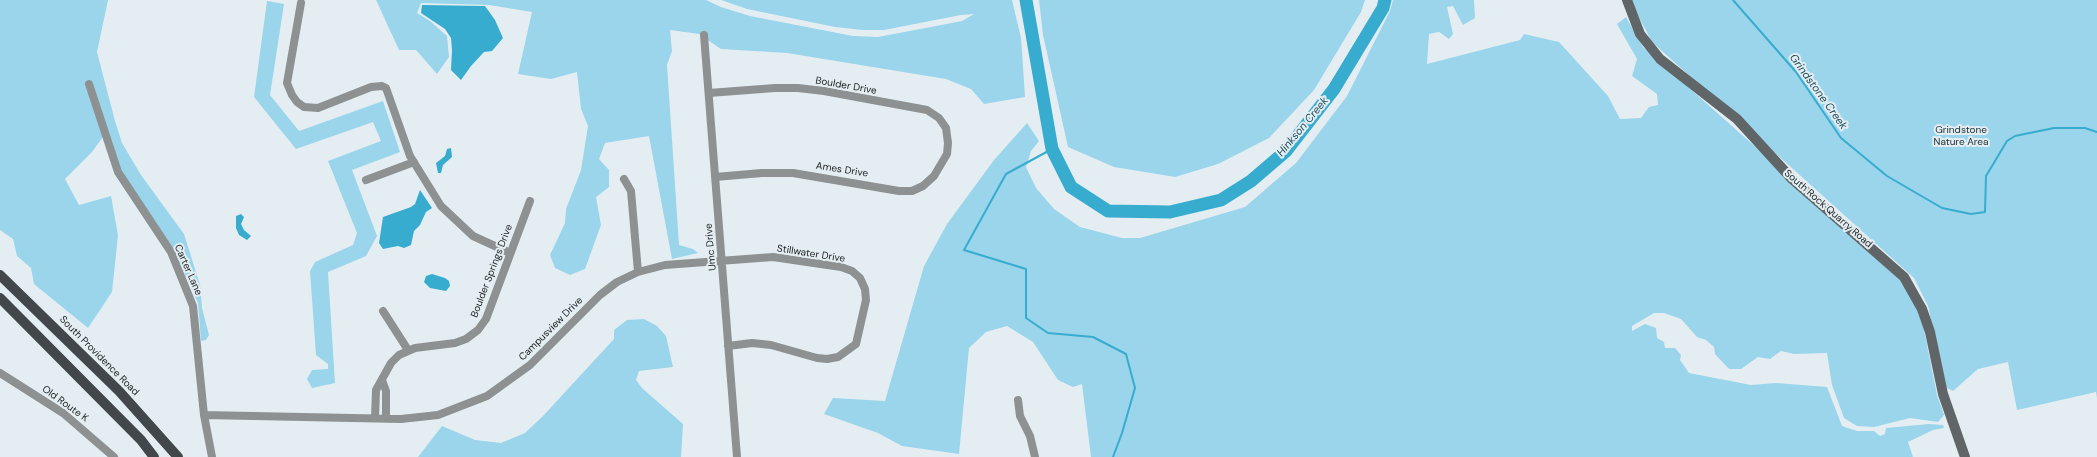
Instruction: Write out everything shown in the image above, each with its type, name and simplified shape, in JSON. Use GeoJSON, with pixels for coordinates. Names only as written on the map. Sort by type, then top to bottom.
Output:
{"type":"FeatureCollection","features":[{"type":"Feature","properties":{"kind":"main road","name":"South Providence Road"},"geometry":{"type":"LineString","coordinates":[[0,275],[119,391],[178,457]]}},
{"type":"Feature","properties":{"kind":"main road"},"geometry":{"type":"LineString","coordinates":[[0,298],[141,440],[154,457]]}},
{"type":"Feature","properties":{"kind":"street","name":"South Rock Quarry Road"},"geometry":{"type":"LineString","coordinates":[[1627,0],[1640,34],[1660,59],[1737,119],[1792,179],[1904,277],[1922,309],[1930,332],[1943,394],[1965,457]]}},
{"type":"Feature","properties":{"kind":"street"},"geometry":{"type":"LineString","coordinates":[[300,3],[288,83],[294,99],[304,107],[318,108],[371,87],[382,86],[388,92],[404,142],[414,162],[441,206],[457,223],[473,236],[510,254]]}},
{"type":"Feature","properties":{"kind":"street","name":"Umc Drive"},"geometry":{"type":"LineString","coordinates":[[704,35],[737,457]]}},
{"type":"Feature","properties":{"kind":"street","name":"Carter Lane"},"geometry":{"type":"LineString","coordinates":[[89,84],[118,172],[171,252],[193,306],[204,415],[212,457]]}},
{"type":"Feature","properties":{"kind":"street","name":"Boulder Drive"},"geometry":{"type":"LineString","coordinates":[[709,93],[775,88],[798,88],[824,91],[927,110],[939,118],[946,128],[948,143],[947,154]]}},
{"type":"Feature","properties":{"kind":"street","name":"Ames Drive"},"geometry":{"type":"LineString","coordinates":[[716,178],[762,173],[793,173],[912,191],[923,186],[934,176],[947,154]]}},
{"type":"Feature","properties":{"kind":"street"},"geometry":{"type":"LineString","coordinates":[[366,180],[414,162]]}},
{"type":"Feature","properties":{"kind":"street"},"geometry":{"type":"LineString","coordinates":[[624,179],[631,191],[638,272]]}},
{"type":"Feature","properties":{"kind":"street","name":"Boulder Springs Drive"},"geometry":{"type":"LineString","coordinates":[[375,418],[376,390],[391,363],[399,355],[408,350],[455,343],[466,339],[478,330],[486,319],[530,202]]}},
{"type":"Feature","properties":{"kind":"street","name":"Stillwater Drive"},"geometry":{"type":"LineString","coordinates":[[722,261],[772,257],[842,267],[852,271],[860,278],[865,289],[866,300],[856,344],[838,357],[827,359],[817,358],[771,345],[752,344],[728,346]]}},
{"type":"Feature","properties":{"kind":"street","name":"Campusview Drive"},"geometry":{"type":"LineString","coordinates":[[204,415],[375,418],[438,415],[487,396],[530,365],[600,295],[617,282],[638,272],[665,265],[722,261]]}},
{"type":"Feature","properties":{"kind":"street"},"geometry":{"type":"LineString","coordinates":[[383,311],[408,350]]}},
{"type":"Feature","properties":{"kind":"street","name":"Old Route K"},"geometry":{"type":"LineString","coordinates":[[0,373],[63,413],[114,457]]}},
{"type":"Feature","properties":{"kind":"street"},"geometry":{"type":"LineString","coordinates":[[382,380],[386,391],[386,418]]}},
{"type":"Feature","properties":{"kind":"street"},"geometry":{"type":"LineString","coordinates":[[1018,400],[1020,416],[1030,436],[1036,457]]}},
{"type":"Feature","properties":{"kind":"green space"},"geometry":{"type":"Polygon","coordinates":[[[0,0],[108,0],[97,52],[115,121],[122,143],[141,175],[184,234],[200,285],[202,308],[209,335],[206,340],[201,341],[198,303],[173,248],[122,173],[105,134],[92,152],[65,179],[79,205],[111,196],[118,235],[112,292],[88,328],[34,284],[31,268],[17,256],[13,239],[0,230],[0,0]]]}},
{"type":"Feature","properties":{"kind":"green space"},"geometry":{"type":"Polygon","coordinates":[[[376,0],[706,0],[721,7],[750,16],[853,36],[878,37],[962,21],[974,14],[961,15],[884,30],[863,30],[835,27],[747,9],[721,0],[1012,0],[1021,38],[1025,97],[984,104],[971,89],[946,79],[787,53],[721,49],[699,34],[670,30],[672,51],[667,65],[679,245],[693,249],[698,253],[672,259],[649,136],[605,143],[599,159],[609,170],[609,187],[596,197],[601,225],[585,269],[570,275],[555,268],[550,255],[565,223],[566,209],[581,170],[588,126],[581,109],[577,72],[551,79],[518,74],[532,12],[489,5],[421,3],[417,13],[430,21],[447,36],[449,57],[437,74],[416,50],[399,50],[376,0]]]}},
{"type":"Feature","properties":{"kind":"green space"},"geometry":{"type":"Polygon","coordinates":[[[1039,0],[1365,0],[1361,12],[1314,90],[1269,138],[1218,164],[1175,177],[1114,167],[1068,147],[1043,35],[1039,0]]]}},
{"type":"Feature","properties":{"kind":"green space"},"geometry":{"type":"Polygon","coordinates":[[[1393,0],[1474,0],[1475,18],[1463,25],[1453,6],[1447,7],[1453,34],[1449,39],[1439,32],[1429,34],[1427,64],[1520,40],[1524,34],[1559,42],[1608,96],[1620,119],[1641,118],[1649,107],[1658,105],[1657,94],[1632,76],[1637,59],[1617,24],[1626,17],[1643,47],[1903,278],[1920,310],[1937,395],[1944,415],[1938,422],[1910,418],[1874,427],[1857,426],[1844,418],[1832,385],[1827,353],[1794,354],[1781,351],[1770,359],[1758,357],[1741,369],[1729,369],[1715,354],[1714,347],[1706,340],[1697,337],[1681,319],[1664,313],[1654,313],[1632,326],[1632,331],[1645,324],[1656,328],[1657,338],[1664,342],[1665,348],[1675,348],[1681,355],[1680,360],[1689,373],[1751,385],[1776,383],[1827,387],[1842,426],[1857,431],[1874,431],[1880,436],[1885,434],[1886,428],[1929,424],[1943,425],[1944,428],[1933,430],[1908,442],[1913,457],[1091,457],[1082,384],[1073,387],[1058,380],[1033,342],[1007,326],[986,332],[969,348],[959,454],[902,446],[878,433],[824,414],[833,398],[885,401],[924,266],[947,224],[994,160],[1027,123],[1039,141],[1031,151],[1026,167],[1036,188],[1054,209],[1080,227],[1122,238],[1140,238],[1245,207],[1296,163],[1347,96],[1390,11],[1393,0]]]}},
{"type":"Feature","properties":{"kind":"green space","name":"Grindstone Nature Area"},"geometry":{"type":"Polygon","coordinates":[[[1630,0],[2097,0],[2097,398],[2096,392],[2017,410],[2008,362],[1978,369],[1953,391],[1945,387],[1928,306],[1914,278],[1652,42],[1630,0]]]}},
{"type":"Feature","properties":{"kind":"green space"},"geometry":{"type":"Polygon","coordinates":[[[267,1],[284,4],[270,95],[299,131],[383,101],[400,152],[352,170],[377,236],[366,256],[328,272],[335,383],[312,388],[307,379],[312,370],[328,369],[328,364],[316,355],[310,271],[315,262],[353,245],[357,233],[328,161],[381,141],[373,122],[296,149],[254,97],[267,1]]]}},
{"type":"Feature","properties":{"kind":"green space"},"geometry":{"type":"Polygon","coordinates":[[[644,319],[657,326],[666,336],[673,367],[639,371],[636,380],[642,388],[683,424],[681,457],[418,457],[442,426],[475,440],[501,443],[525,433],[543,416],[614,339],[614,330],[627,320],[644,319]]]}},
{"type":"Feature","properties":{"kind":"shaded area"},"geometry":{"type":"Polygon","coordinates":[[[422,5],[485,6],[495,20],[503,38],[492,51],[484,52],[461,80],[451,70],[451,38],[445,29],[421,13],[422,5]]]}},
{"type":"Feature","properties":{"kind":"shaded area"},"geometry":{"type":"Polygon","coordinates":[[[451,148],[452,157],[443,165],[441,173],[438,173],[436,163],[445,156],[447,149],[451,148]]]}},
{"type":"Feature","properties":{"kind":"shaded area"},"geometry":{"type":"Polygon","coordinates":[[[420,190],[432,208],[426,212],[420,225],[414,231],[411,245],[404,248],[398,246],[383,249],[379,243],[383,217],[411,207],[415,204],[420,190]]]}},
{"type":"Feature","properties":{"kind":"shaded area"},"geometry":{"type":"Polygon","coordinates":[[[241,214],[244,217],[241,224],[244,230],[251,236],[247,240],[239,235],[236,228],[236,216],[241,214]]]}},
{"type":"Feature","properties":{"kind":"shaded area"},"geometry":{"type":"Polygon","coordinates":[[[432,274],[445,278],[449,281],[450,286],[446,291],[430,288],[424,282],[426,276],[432,274]]]}},
{"type":"Feature","properties":{"kind":"waterway","name":"Hinkson Creek"},"geometry":{"type":"LineString","coordinates":[[1026,0],[1052,149],[1071,187],[1108,211],[1170,212],[1221,200],[1251,181],[1286,151],[1334,89],[1383,8],[1385,0]]}},
{"type":"Feature","properties":{"kind":"waterway","name":"Grindstone Creek"},"geometry":{"type":"LineString","coordinates":[[1733,0],[1796,72],[1841,138],[1887,176],[1942,208],[1971,214],[1985,212],[1986,176],[2007,141],[2015,136],[2054,128],[2085,128],[2097,132]]}},
{"type":"Feature","properties":{"kind":"waterway"},"geometry":{"type":"LineString","coordinates":[[1052,149],[1006,174],[964,250],[1026,269],[1026,318],[1048,333],[1093,337],[1126,354],[1135,388],[1122,433],[1113,457]]}}]}
